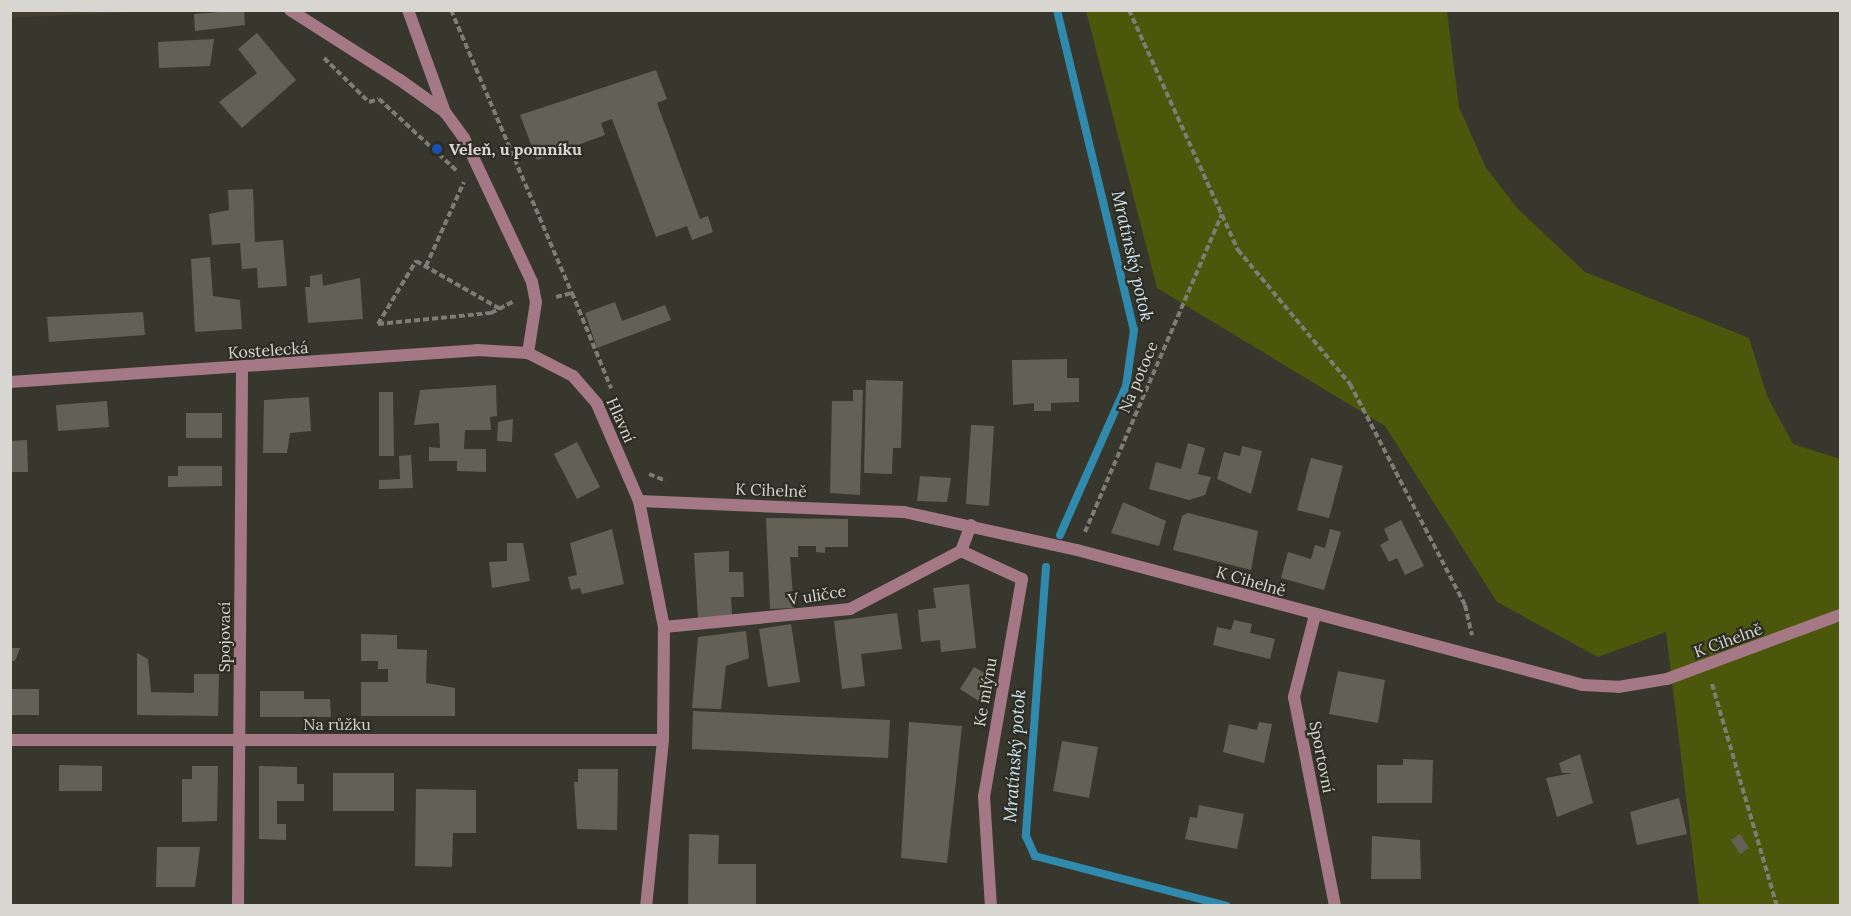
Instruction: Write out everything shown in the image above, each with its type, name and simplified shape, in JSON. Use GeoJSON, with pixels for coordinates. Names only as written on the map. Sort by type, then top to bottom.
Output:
{"type":"FeatureCollection","features":[{"type":"Feature","properties":{"kind":"street"},"geometry":{"type":"LineString","coordinates":[[290,10],[444,112]]}},
{"type":"Feature","properties":{"kind":"street"},"geometry":{"type":"LineString","coordinates":[[408,10],[444,112],[464,138],[526,264],[536,302],[528,352]]}},
{"type":"Feature","properties":{"kind":"street","name":"Kostelecká"},"geometry":{"type":"LineString","coordinates":[[10,382],[242,369],[477,350],[528,352]]}},
{"type":"Feature","properties":{"kind":"street","name":"Hlavní"},"geometry":{"type":"LineString","coordinates":[[528,352],[564,369],[590,393],[639,501],[664,627],[663,740],[646,906]]}},
{"type":"Feature","properties":{"kind":"street","name":"Spojovací"},"geometry":{"type":"LineString","coordinates":[[238,906],[242,369]]}},
{"type":"Feature","properties":{"kind":"street","name":"K Cihelně"},"geometry":{"type":"LineString","coordinates":[[639,501],[904,512],[1077,550],[1464,655],[1597,686],[1646,684],[1707,666],[1840,615]]}},
{"type":"Feature","properties":{"kind":"street"},"geometry":{"type":"LineString","coordinates":[[961,551],[971,525]]}},
{"type":"Feature","properties":{"kind":"street","name":"V uličce"},"geometry":{"type":"LineString","coordinates":[[664,627],[850,609],[961,551]]}},
{"type":"Feature","properties":{"kind":"street","name":"Ke mlýnu"},"geometry":{"type":"LineString","coordinates":[[961,551],[1022,579],[984,796],[991,906]]}},
{"type":"Feature","properties":{"kind":"street","name":"Sportovní"},"geometry":{"type":"LineString","coordinates":[[1315,615],[1294,697],[1335,906]]}},
{"type":"Feature","properties":{"kind":"street","name":"Na růžku"},"geometry":{"type":"LineString","coordinates":[[10,740],[663,740]]}},
{"type":"Feature","properties":{"kind":"path"},"geometry":{"type":"LineString","coordinates":[[451,10],[572,293]]}},
{"type":"Feature","properties":{"kind":"path"},"geometry":{"type":"LineString","coordinates":[[1129,10],[1238,250],[1350,384],[1465,605],[1473,632],[1464,655]]}},
{"type":"Feature","properties":{"kind":"path"},"geometry":{"type":"LineString","coordinates":[[322,55],[369,102],[379,99],[465,179],[470,189]]}},
{"type":"Feature","properties":{"kind":"path"},"geometry":{"type":"LineString","coordinates":[[426,266],[465,179]]}},
{"type":"Feature","properties":{"kind":"path","name":"Na potoce"},"geometry":{"type":"LineString","coordinates":[[1077,550],[1222,214]]}},
{"type":"Feature","properties":{"kind":"path"},"geometry":{"type":"LineString","coordinates":[[501,310],[416,261],[378,324],[501,310],[513,304],[512,291]]}},
{"type":"Feature","properties":{"kind":"path"},"geometry":{"type":"LineString","coordinates":[[1707,666],[1777,906]]}},
{"type":"Feature","properties":{"kind":"shaded area"},"geometry":{"type":"Polygon","coordinates":[[[11,10],[152,10],[152,11],[11,18],[11,10]]]}},
{"type":"Feature","properties":{"kind":"green space"},"geometry":{"type":"Polygon","coordinates":[[[1086,11],[1447,11],[1459,107],[1486,168],[1518,209],[1585,272],[1749,338],[1767,396],[1793,444],[1840,459],[1840,905],[1699,905],[1666,632],[1598,657],[1497,602],[1385,426],[1157,288],[1086,11]]]}},
{"type":"Feature","properties":{"kind":"building"},"geometry":{"type":"Polygon","coordinates":[[[244,10],[245,25],[195,31],[194,14],[244,10]]]}},
{"type":"Feature","properties":{"kind":"building"},"geometry":{"type":"Polygon","coordinates":[[[257,33],[296,80],[242,128],[219,102],[257,73],[238,49],[257,33]]]}},
{"type":"Feature","properties":{"kind":"building"},"geometry":{"type":"Polygon","coordinates":[[[214,39],[210,66],[159,68],[158,42],[214,39]]]}},
{"type":"Feature","properties":{"kind":"building"},"geometry":{"type":"Polygon","coordinates":[[[656,70],[667,99],[657,103],[700,219],[708,216],[713,232],[692,240],[687,226],[656,237],[612,119],[601,123],[605,135],[537,160],[520,115],[656,70]]]}},
{"type":"Feature","properties":{"kind":"building"},"geometry":{"type":"Polygon","coordinates":[[[253,189],[255,242],[283,240],[287,286],[258,288],[257,268],[242,269],[240,243],[212,245],[209,214],[229,210],[228,190],[253,189]]]}},
{"type":"Feature","properties":{"kind":"building"},"geometry":{"type":"Polygon","coordinates":[[[210,257],[213,296],[240,300],[242,329],[195,332],[191,259],[210,257]]]}},
{"type":"Feature","properties":{"kind":"building"},"geometry":{"type":"Polygon","coordinates":[[[322,274],[323,286],[360,278],[363,319],[308,323],[305,287],[310,287],[310,276],[322,274]]]}},
{"type":"Feature","properties":{"kind":"building"},"geometry":{"type":"Polygon","coordinates":[[[615,302],[622,321],[665,305],[671,320],[597,348],[585,313],[615,302]]]}},
{"type":"Feature","properties":{"kind":"building"},"geometry":{"type":"Polygon","coordinates":[[[143,312],[145,335],[49,342],[47,317],[143,312]]]}},
{"type":"Feature","properties":{"kind":"building"},"geometry":{"type":"Polygon","coordinates":[[[1067,359],[1067,378],[1079,378],[1079,402],[1051,403],[1051,411],[1034,411],[1034,403],[1013,405],[1012,360],[1067,359]]]}},
{"type":"Feature","properties":{"kind":"building"},"geometry":{"type":"Polygon","coordinates":[[[866,380],[903,381],[901,448],[893,448],[892,474],[864,473],[866,380]]]}},
{"type":"Feature","properties":{"kind":"building"},"geometry":{"type":"Polygon","coordinates":[[[496,385],[497,416],[490,417],[491,430],[465,430],[464,449],[486,449],[486,472],[457,471],[457,461],[429,461],[429,447],[440,448],[439,423],[414,425],[420,390],[496,385]]]}},
{"type":"Feature","properties":{"kind":"building"},"geometry":{"type":"Polygon","coordinates":[[[853,390],[863,390],[860,495],[830,493],[832,401],[853,401],[853,390]]]}},
{"type":"Feature","properties":{"kind":"building"},"geometry":{"type":"Polygon","coordinates":[[[379,392],[393,392],[394,456],[379,456],[379,392]]]}},
{"type":"Feature","properties":{"kind":"building"},"geometry":{"type":"Polygon","coordinates":[[[309,397],[311,431],[290,433],[287,453],[263,453],[264,400],[309,397]]]}},
{"type":"Feature","properties":{"kind":"building"},"geometry":{"type":"Polygon","coordinates":[[[107,401],[109,427],[58,431],[56,405],[107,401]]]}},
{"type":"Feature","properties":{"kind":"building"},"geometry":{"type":"Polygon","coordinates":[[[186,413],[222,413],[222,438],[186,438],[186,413]]]}},
{"type":"Feature","properties":{"kind":"building"},"geometry":{"type":"Polygon","coordinates":[[[513,419],[512,442],[497,441],[498,422],[513,419]]]}},
{"type":"Feature","properties":{"kind":"building"},"geometry":{"type":"Polygon","coordinates":[[[971,425],[994,426],[989,506],[966,504],[971,425]]]}},
{"type":"Feature","properties":{"kind":"building"},"geometry":{"type":"Polygon","coordinates":[[[27,440],[28,472],[10,472],[10,441],[27,440]]]}},
{"type":"Feature","properties":{"kind":"building"},"geometry":{"type":"Polygon","coordinates":[[[577,442],[600,487],[577,499],[554,454],[577,442]]]}},
{"type":"Feature","properties":{"kind":"building"},"geometry":{"type":"Polygon","coordinates":[[[1188,443],[1205,448],[1198,474],[1211,477],[1205,495],[1189,500],[1149,489],[1156,462],[1181,469],[1188,443]]]}},
{"type":"Feature","properties":{"kind":"building"},"geometry":{"type":"Polygon","coordinates":[[[1242,446],[1262,451],[1251,494],[1217,479],[1224,452],[1240,456],[1242,446]]]}},
{"type":"Feature","properties":{"kind":"building"},"geometry":{"type":"Polygon","coordinates":[[[411,455],[413,488],[379,489],[379,480],[400,479],[399,456],[411,455]]]}},
{"type":"Feature","properties":{"kind":"building"},"geometry":{"type":"Polygon","coordinates":[[[1311,458],[1343,466],[1329,518],[1297,510],[1311,458]]]}},
{"type":"Feature","properties":{"kind":"building"},"geometry":{"type":"Polygon","coordinates":[[[178,466],[222,466],[222,486],[168,487],[168,476],[178,476],[178,466]]]}},
{"type":"Feature","properties":{"kind":"building"},"geometry":{"type":"Polygon","coordinates":[[[920,476],[951,478],[947,502],[917,501],[920,476]]]}},
{"type":"Feature","properties":{"kind":"building"},"geometry":{"type":"Polygon","coordinates":[[[1123,502],[1166,521],[1159,546],[1111,533],[1123,502]]]}},
{"type":"Feature","properties":{"kind":"building"},"geometry":{"type":"Polygon","coordinates":[[[1188,513],[1258,531],[1251,570],[1173,550],[1182,516],[1188,513]]]}},
{"type":"Feature","properties":{"kind":"building"},"geometry":{"type":"Polygon","coordinates":[[[766,518],[848,519],[848,547],[825,547],[825,553],[816,552],[816,546],[798,546],[798,557],[790,557],[794,608],[770,609],[766,518]]]}},
{"type":"Feature","properties":{"kind":"building"},"geometry":{"type":"Polygon","coordinates":[[[1401,520],[1424,566],[1405,575],[1397,558],[1389,562],[1380,545],[1389,540],[1384,529],[1401,520]]]}},
{"type":"Feature","properties":{"kind":"building"},"geometry":{"type":"Polygon","coordinates":[[[612,529],[624,584],[582,594],[580,588],[571,590],[568,577],[577,575],[570,543],[612,529]]]}},
{"type":"Feature","properties":{"kind":"building"},"geometry":{"type":"Polygon","coordinates":[[[1330,529],[1341,532],[1324,590],[1281,578],[1288,552],[1311,559],[1315,545],[1325,548],[1330,529]]]}},
{"type":"Feature","properties":{"kind":"building"},"geometry":{"type":"Polygon","coordinates":[[[507,543],[523,543],[530,581],[492,588],[489,562],[507,561],[507,543]]]}},
{"type":"Feature","properties":{"kind":"building"},"geometry":{"type":"Polygon","coordinates":[[[729,551],[729,572],[743,572],[744,597],[731,597],[732,615],[698,619],[694,553],[729,551]]]}},
{"type":"Feature","properties":{"kind":"building"},"geometry":{"type":"Polygon","coordinates":[[[969,584],[976,648],[941,652],[940,640],[921,642],[918,610],[936,608],[933,588],[969,584]]]}},
{"type":"Feature","properties":{"kind":"building"},"geometry":{"type":"Polygon","coordinates":[[[897,613],[902,649],[861,654],[865,686],[842,689],[834,621],[897,613]]]}},
{"type":"Feature","properties":{"kind":"building"},"geometry":{"type":"Polygon","coordinates":[[[1234,620],[1252,624],[1250,633],[1275,639],[1270,659],[1213,645],[1217,627],[1231,630],[1234,620]]]}},
{"type":"Feature","properties":{"kind":"building"},"geometry":{"type":"Polygon","coordinates":[[[791,624],[800,682],[768,687],[759,629],[791,624]]]}},
{"type":"Feature","properties":{"kind":"building"},"geometry":{"type":"Polygon","coordinates":[[[746,631],[749,658],[726,666],[721,709],[692,708],[698,637],[746,631]]]}},
{"type":"Feature","properties":{"kind":"building"},"geometry":{"type":"Polygon","coordinates":[[[361,634],[397,635],[397,649],[427,650],[426,683],[455,688],[455,716],[361,716],[361,682],[388,682],[388,669],[378,669],[378,661],[361,661],[361,634]]]}},
{"type":"Feature","properties":{"kind":"building"},"geometry":{"type":"Polygon","coordinates":[[[10,648],[20,648],[15,661],[10,661],[10,648]]]}},
{"type":"Feature","properties":{"kind":"building"},"geometry":{"type":"Polygon","coordinates":[[[137,653],[148,659],[151,692],[194,693],[194,674],[219,674],[218,716],[137,715],[137,653]]]}},
{"type":"Feature","properties":{"kind":"building"},"geometry":{"type":"Polygon","coordinates":[[[974,667],[996,680],[982,703],[960,689],[974,667]]]}},
{"type":"Feature","properties":{"kind":"building"},"geometry":{"type":"Polygon","coordinates":[[[1338,671],[1385,680],[1378,723],[1329,714],[1338,671]]]}},
{"type":"Feature","properties":{"kind":"building"},"geometry":{"type":"Polygon","coordinates":[[[10,689],[39,689],[39,715],[10,715],[10,689]]]}},
{"type":"Feature","properties":{"kind":"building"},"geometry":{"type":"Polygon","coordinates":[[[260,691],[304,691],[304,699],[330,699],[331,717],[260,717],[260,691]]]}},
{"type":"Feature","properties":{"kind":"building"},"geometry":{"type":"Polygon","coordinates":[[[693,711],[890,720],[888,758],[692,749],[693,711]]]}},
{"type":"Feature","properties":{"kind":"building"},"geometry":{"type":"Polygon","coordinates":[[[909,722],[962,726],[947,863],[901,858],[909,722]]]}},
{"type":"Feature","properties":{"kind":"building"},"geometry":{"type":"Polygon","coordinates":[[[1259,722],[1272,724],[1264,763],[1223,752],[1229,724],[1257,730],[1259,722]]]}},
{"type":"Feature","properties":{"kind":"building"},"geometry":{"type":"Polygon","coordinates":[[[1062,741],[1098,747],[1089,798],[1053,791],[1062,741]]]}},
{"type":"Feature","properties":{"kind":"building"},"geometry":{"type":"Polygon","coordinates":[[[1580,754],[1593,803],[1557,817],[1546,778],[1573,773],[1562,773],[1559,763],[1580,754]]]}},
{"type":"Feature","properties":{"kind":"building"},"geometry":{"type":"Polygon","coordinates":[[[1403,759],[1433,760],[1432,803],[1377,803],[1377,765],[1403,765],[1403,759]]]}},
{"type":"Feature","properties":{"kind":"building"},"geometry":{"type":"Polygon","coordinates":[[[59,765],[102,766],[102,791],[59,791],[59,765]]]}},
{"type":"Feature","properties":{"kind":"building"},"geometry":{"type":"Polygon","coordinates":[[[192,766],[218,766],[217,821],[182,822],[182,779],[192,779],[192,766]]]}},
{"type":"Feature","properties":{"kind":"building"},"geometry":{"type":"Polygon","coordinates":[[[259,766],[297,767],[297,784],[304,784],[304,801],[277,801],[277,824],[286,824],[286,840],[259,839],[259,766]]]}},
{"type":"Feature","properties":{"kind":"building"},"geometry":{"type":"Polygon","coordinates":[[[578,769],[618,769],[617,830],[577,829],[574,782],[578,782],[578,769]]]}},
{"type":"Feature","properties":{"kind":"building"},"geometry":{"type":"Polygon","coordinates":[[[333,773],[394,773],[394,811],[333,811],[333,773]]]}},
{"type":"Feature","properties":{"kind":"building"},"geometry":{"type":"Polygon","coordinates":[[[416,789],[476,790],[476,833],[453,833],[452,867],[415,866],[416,789]]]}},
{"type":"Feature","properties":{"kind":"building"},"geometry":{"type":"Polygon","coordinates":[[[1679,798],[1687,834],[1637,845],[1630,812],[1679,798]]]}},
{"type":"Feature","properties":{"kind":"building"},"geometry":{"type":"Polygon","coordinates":[[[1199,805],[1244,814],[1237,849],[1185,839],[1190,817],[1197,818],[1199,805]]]}},
{"type":"Feature","properties":{"kind":"building"},"geometry":{"type":"Polygon","coordinates":[[[689,834],[719,835],[718,864],[756,864],[756,905],[688,906],[689,834]]]}},
{"type":"Feature","properties":{"kind":"building"},"geometry":{"type":"Polygon","coordinates":[[[1740,834],[1749,848],[1740,854],[1731,840],[1740,834]]]}},
{"type":"Feature","properties":{"kind":"building"},"geometry":{"type":"Polygon","coordinates":[[[1372,836],[1420,840],[1421,879],[1371,879],[1372,836]]]}},
{"type":"Feature","properties":{"kind":"building"},"geometry":{"type":"Polygon","coordinates":[[[157,847],[200,847],[195,887],[156,887],[157,847]]]}},
{"type":"Feature","properties":{"kind":"waterway","name":"Mratínský potok"},"geometry":{"type":"LineString","coordinates":[[1057,10],[1134,330],[1126,386],[1060,535]]}},
{"type":"Feature","properties":{"kind":"waterway","name":"Mratínský potok"},"geometry":{"type":"LineString","coordinates":[[1046,567],[1026,836],[1035,856],[1227,906]]}},
{"type":"Feature","properties":{"kind":"place","name":"Veleň, u pomníku"},"geometry":{"type":"Point","coordinates":[437,149]}}]}
